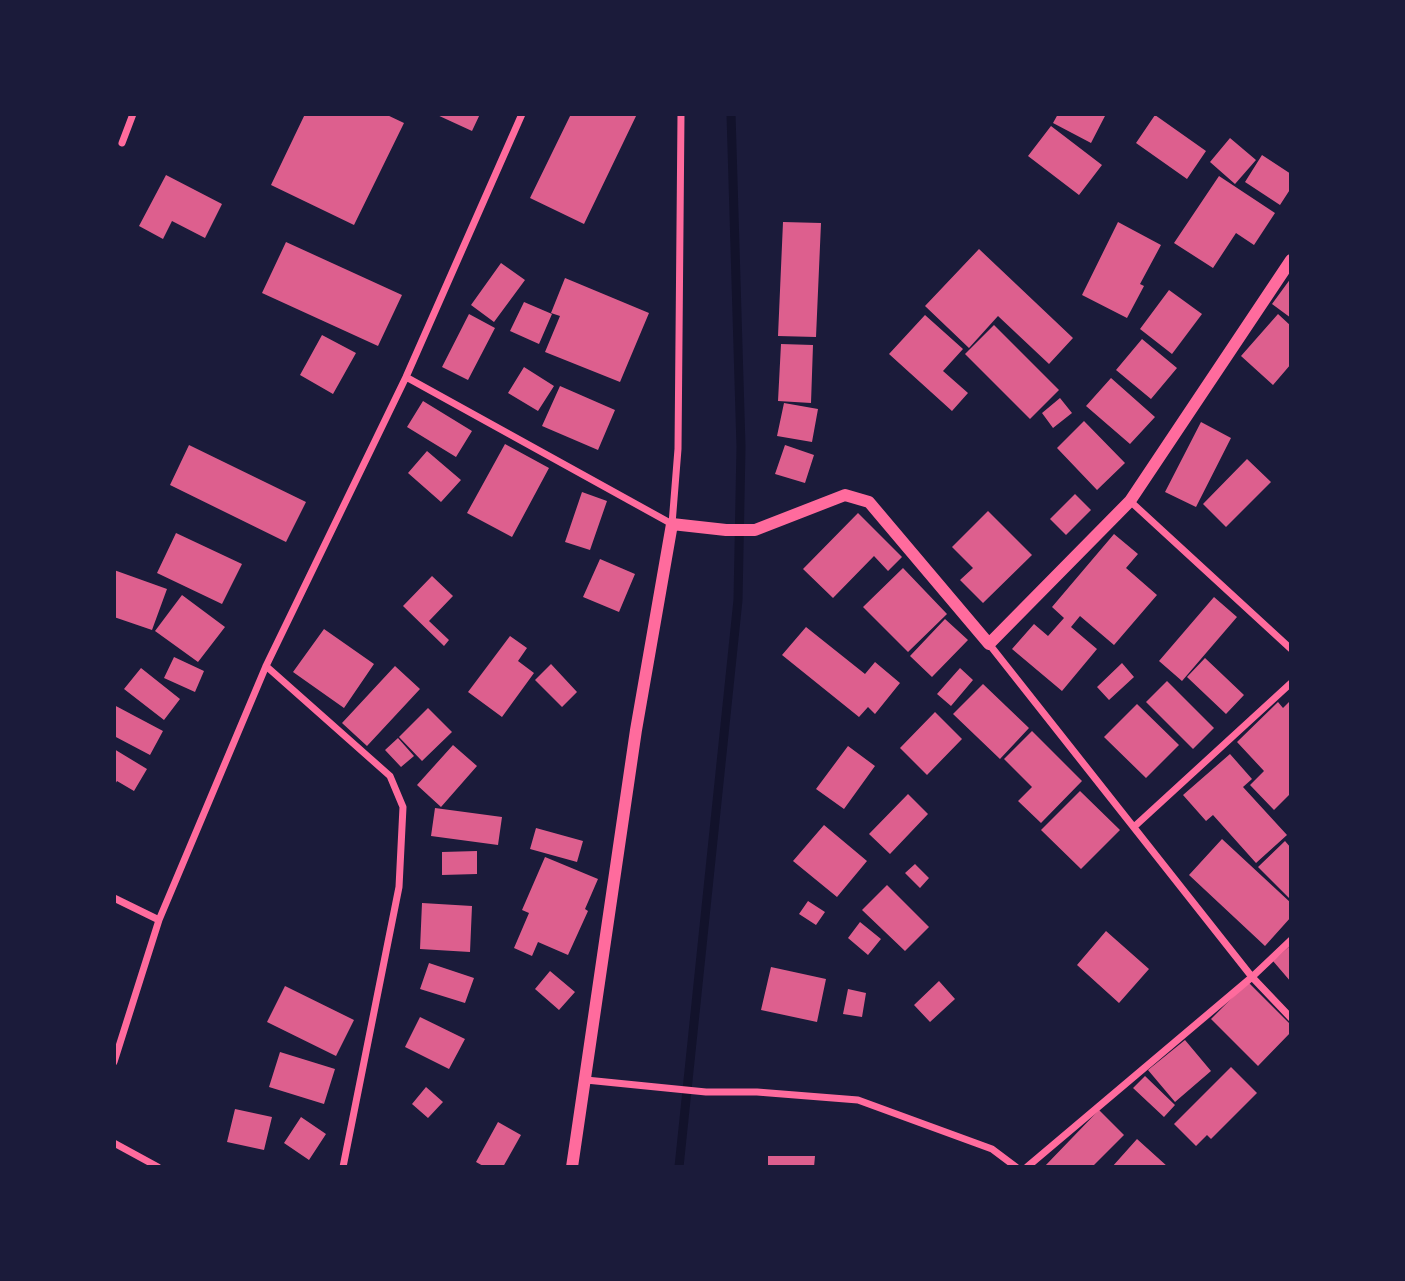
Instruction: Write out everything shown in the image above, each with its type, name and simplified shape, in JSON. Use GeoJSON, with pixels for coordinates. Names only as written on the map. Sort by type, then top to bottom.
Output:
{"type":"FeatureCollection","features":[{"type":"Feature","properties":{"kind":"street"},"geometry":{"type":"LineString","coordinates":[[122,143],[133,114]]}},
{"type":"Feature","properties":{"kind":"street"},"geometry":{"type":"LineString","coordinates":[[114,1062],[159,920],[266,666],[406,377],[522,114]]}},
{"type":"Feature","properties":{"kind":"street"},"geometry":{"type":"LineString","coordinates":[[572,1167],[636,730],[672,524],[678,449],[681,114]]}},
{"type":"Feature","properties":{"kind":"street"},"geometry":{"type":"LineString","coordinates":[[989,644],[1130,501],[1291,260]]}},
{"type":"Feature","properties":{"kind":"street"},"geometry":{"type":"LineString","coordinates":[[406,377],[672,524],[755,530],[845,495],[869,502],[989,644],[1252,977],[1291,1018]]}},
{"type":"Feature","properties":{"kind":"street"},"geometry":{"type":"LineString","coordinates":[[1130,501],[1291,649]]}},
{"type":"Feature","properties":{"kind":"street"},"geometry":{"type":"LineString","coordinates":[[266,666],[390,776],[403,807],[399,887],[343,1167]]}},
{"type":"Feature","properties":{"kind":"street"},"geometry":{"type":"LineString","coordinates":[[1135,826],[1291,682]]}},
{"type":"Feature","properties":{"kind":"street"},"geometry":{"type":"LineString","coordinates":[[114,898],[159,920]]}},
{"type":"Feature","properties":{"kind":"street"},"geometry":{"type":"LineString","coordinates":[[1027,1167],[1252,977],[1291,940]]}},
{"type":"Feature","properties":{"kind":"street"},"geometry":{"type":"LineString","coordinates":[[586,1080],[706,1092],[757,1092],[858,1100],[992,1149],[1016,1167]]}},
{"type":"Feature","properties":{"kind":"street"},"geometry":{"type":"LineString","coordinates":[[114,1143],[158,1167]]}},
{"type":"Feature","properties":{"kind":"building"},"geometry":{"type":"Polygon","coordinates":[[[305,114],[385,114],[404,123],[354,225],[271,185],[305,114]]]}},
{"type":"Feature","properties":{"kind":"building"},"geometry":{"type":"Polygon","coordinates":[[[435,114],[480,114],[472,131],[435,114]]]}},
{"type":"Feature","properties":{"kind":"building"},"geometry":{"type":"Polygon","coordinates":[[[571,114],[637,114],[584,224],[530,198],[571,114]]]}},
{"type":"Feature","properties":{"kind":"building"},"geometry":{"type":"Polygon","coordinates":[[[1058,114],[1106,114],[1091,143],[1053,123],[1058,114]]]}},
{"type":"Feature","properties":{"kind":"building"},"geometry":{"type":"Polygon","coordinates":[[[1155,115],[1206,151],[1187,179],[1136,143],[1155,115]]]}},
{"type":"Feature","properties":{"kind":"building"},"geometry":{"type":"Polygon","coordinates":[[[1051,126],[1102,165],[1079,195],[1028,156],[1051,126]]]}},
{"type":"Feature","properties":{"kind":"building"},"geometry":{"type":"Polygon","coordinates":[[[1230,138],[1256,160],[1235,184],[1210,162],[1230,138]]]}},
{"type":"Feature","properties":{"kind":"building"},"geometry":{"type":"Polygon","coordinates":[[[1262,155],[1291,174],[1291,188],[1280,205],[1245,182],[1262,155]]]}},
{"type":"Feature","properties":{"kind":"building"},"geometry":{"type":"Polygon","coordinates":[[[166,175],[222,204],[205,238],[172,221],[163,239],[139,226],[166,175]]]}},
{"type":"Feature","properties":{"kind":"building"},"geometry":{"type":"Polygon","coordinates":[[[1219,176],[1275,213],[1254,245],[1236,233],[1213,268],[1174,243],[1219,176]]]}},
{"type":"Feature","properties":{"kind":"building"},"geometry":{"type":"Polygon","coordinates":[[[783,222],[821,223],[816,337],[778,336],[783,222]]]}},
{"type":"Feature","properties":{"kind":"building"},"geometry":{"type":"Polygon","coordinates":[[[1118,222],[1161,245],[1140,284],[1144,286],[1127,318],[1082,295],[1118,222]]]}},
{"type":"Feature","properties":{"kind":"building"},"geometry":{"type":"Polygon","coordinates":[[[286,242],[402,295],[378,346],[262,293],[286,242]]]}},
{"type":"Feature","properties":{"kind":"building"},"geometry":{"type":"Polygon","coordinates":[[[979,249],[1073,338],[1049,364],[998,316],[969,348],[925,306],[979,249]]]}},
{"type":"Feature","properties":{"kind":"building"},"geometry":{"type":"Polygon","coordinates":[[[501,263],[525,280],[494,322],[471,305],[501,263]]]}},
{"type":"Feature","properties":{"kind":"building"},"geometry":{"type":"Polygon","coordinates":[[[565,278],[649,313],[620,382],[545,352],[560,316],[551,313],[565,278]]]}},
{"type":"Feature","properties":{"kind":"building"},"geometry":{"type":"Polygon","coordinates":[[[1291,278],[1291,318],[1272,304],[1291,278]]]}},
{"type":"Feature","properties":{"kind":"building"},"geometry":{"type":"Polygon","coordinates":[[[1169,290],[1202,314],[1172,354],[1140,329],[1169,290]]]}},
{"type":"Feature","properties":{"kind":"building"},"geometry":{"type":"Polygon","coordinates":[[[524,302],[552,314],[539,344],[510,331],[524,302]]]}},
{"type":"Feature","properties":{"kind":"building"},"geometry":{"type":"Polygon","coordinates":[[[469,314],[495,328],[468,380],[442,367],[469,314]]]}},
{"type":"Feature","properties":{"kind":"building"},"geometry":{"type":"Polygon","coordinates":[[[1278,314],[1291,326],[1291,364],[1273,385],[1241,356],[1278,314]]]}},
{"type":"Feature","properties":{"kind":"building"},"geometry":{"type":"Polygon","coordinates":[[[925,315],[963,349],[943,371],[968,393],[952,411],[889,354],[925,315]]]}},
{"type":"Feature","properties":{"kind":"building"},"geometry":{"type":"Polygon","coordinates":[[[994,325],[1059,390],[1030,419],[965,354],[994,325]]]}},
{"type":"Feature","properties":{"kind":"building"},"geometry":{"type":"Polygon","coordinates":[[[322,335],[356,353],[333,394],[300,375],[322,335]]]}},
{"type":"Feature","properties":{"kind":"building"},"geometry":{"type":"Polygon","coordinates":[[[1142,339],[1177,368],[1151,399],[1116,370],[1142,339]]]}},
{"type":"Feature","properties":{"kind":"building"},"geometry":{"type":"Polygon","coordinates":[[[781,344],[813,345],[811,403],[778,401],[781,344]]]}},
{"type":"Feature","properties":{"kind":"building"},"geometry":{"type":"Polygon","coordinates":[[[524,367],[554,386],[538,411],[508,393],[524,367]]]}},
{"type":"Feature","properties":{"kind":"building"},"geometry":{"type":"Polygon","coordinates":[[[1111,378],[1155,417],[1130,444],[1086,406],[1111,378]]]}},
{"type":"Feature","properties":{"kind":"building"},"geometry":{"type":"Polygon","coordinates":[[[560,386],[615,410],[598,450],[542,426],[560,386]]]}},
{"type":"Feature","properties":{"kind":"building"},"geometry":{"type":"Polygon","coordinates":[[[1060,398],[1072,413],[1053,428],[1042,413],[1060,398]]]}},
{"type":"Feature","properties":{"kind":"building"},"geometry":{"type":"Polygon","coordinates":[[[423,401],[472,431],[456,457],[407,427],[423,401]]]}},
{"type":"Feature","properties":{"kind":"building"},"geometry":{"type":"Polygon","coordinates":[[[784,403],[818,409],[812,442],[777,436],[784,403]]]}},
{"type":"Feature","properties":{"kind":"building"},"geometry":{"type":"Polygon","coordinates":[[[1084,421],[1125,463],[1097,490],[1057,448],[1084,421]]]}},
{"type":"Feature","properties":{"kind":"building"},"geometry":{"type":"Polygon","coordinates":[[[1201,422],[1231,438],[1196,507],[1165,492],[1201,422]]]}},
{"type":"Feature","properties":{"kind":"building"},"geometry":{"type":"Polygon","coordinates":[[[505,444],[549,468],[512,537],[467,513],[505,444]]]}},
{"type":"Feature","properties":{"kind":"building"},"geometry":{"type":"Polygon","coordinates":[[[189,445],[306,502],[286,542],[170,485],[189,445]]]}},
{"type":"Feature","properties":{"kind":"building"},"geometry":{"type":"Polygon","coordinates":[[[785,445],[814,455],[805,483],[775,474],[785,445]]]}},
{"type":"Feature","properties":{"kind":"building"},"geometry":{"type":"Polygon","coordinates":[[[427,451],[461,480],[441,502],[408,473],[427,451]]]}},
{"type":"Feature","properties":{"kind":"building"},"geometry":{"type":"Polygon","coordinates":[[[1247,459],[1271,482],[1226,527],[1203,504],[1247,459]]]}},
{"type":"Feature","properties":{"kind":"building"},"geometry":{"type":"Polygon","coordinates":[[[582,492],[607,501],[590,550],[565,542],[582,492]]]}},
{"type":"Feature","properties":{"kind":"building"},"geometry":{"type":"Polygon","coordinates":[[[1075,494],[1091,510],[1066,535],[1050,519],[1075,494]]]}},
{"type":"Feature","properties":{"kind":"building"},"geometry":{"type":"Polygon","coordinates":[[[988,511],[1032,555],[983,603],[960,580],[973,568],[952,547],[988,511]]]}},
{"type":"Feature","properties":{"kind":"building"},"geometry":{"type":"Polygon","coordinates":[[[858,513],[902,557],[888,571],[874,556],[833,598],[803,569],[858,513]]]}},
{"type":"Feature","properties":{"kind":"building"},"geometry":{"type":"Polygon","coordinates":[[[176,533],[242,564],[222,604],[157,573],[176,533]]]}},
{"type":"Feature","properties":{"kind":"building"},"geometry":{"type":"Polygon","coordinates":[[[1114,534],[1138,554],[1126,568],[1157,595],[1114,645],[1080,616],[1071,627],[1097,649],[1062,691],[1012,649],[1034,624],[1048,636],[1064,618],[1052,607],[1114,534]]]}},
{"type":"Feature","properties":{"kind":"building"},"geometry":{"type":"Polygon","coordinates":[[[600,559],[635,574],[619,612],[583,597],[600,559]]]}},
{"type":"Feature","properties":{"kind":"building"},"geometry":{"type":"Polygon","coordinates":[[[903,568],[947,614],[908,652],[863,607],[903,568]]]}},
{"type":"Feature","properties":{"kind":"building"},"geometry":{"type":"Polygon","coordinates":[[[114,570],[167,589],[152,630],[114,617],[114,570]]]}},
{"type":"Feature","properties":{"kind":"building"},"geometry":{"type":"Polygon","coordinates":[[[432,576],[453,596],[429,621],[449,640],[444,646],[403,606],[432,576]]]}},
{"type":"Feature","properties":{"kind":"building"},"geometry":{"type":"Polygon","coordinates":[[[182,595],[225,627],[198,662],[155,631],[182,595]]]}},
{"type":"Feature","properties":{"kind":"building"},"geometry":{"type":"Polygon","coordinates":[[[1214,597],[1237,617],[1182,681],[1159,661],[1214,597]]]}},
{"type":"Feature","properties":{"kind":"building"},"geometry":{"type":"Polygon","coordinates":[[[945,619],[968,640],[932,677],[910,656],[945,619]]]}},
{"type":"Feature","properties":{"kind":"building"},"geometry":{"type":"Polygon","coordinates":[[[806,627],[865,674],[875,662],[900,683],[875,714],[868,707],[859,717],[782,655],[806,627]]]}},
{"type":"Feature","properties":{"kind":"building"},"geometry":{"type":"Polygon","coordinates":[[[324,629],[374,664],[344,708],[293,672],[324,629]]]}},
{"type":"Feature","properties":{"kind":"building"},"geometry":{"type":"Polygon","coordinates":[[[510,636],[527,648],[518,661],[534,673],[502,717],[468,692],[510,636]]]}},
{"type":"Feature","properties":{"kind":"building"},"geometry":{"type":"Polygon","coordinates":[[[174,657],[204,671],[195,692],[164,678],[174,657]]]}},
{"type":"Feature","properties":{"kind":"building"},"geometry":{"type":"Polygon","coordinates":[[[1205,658],[1244,695],[1226,714],[1187,677],[1205,658]]]}},
{"type":"Feature","properties":{"kind":"building"},"geometry":{"type":"Polygon","coordinates":[[[1122,663],[1134,677],[1109,700],[1097,687],[1122,663]]]}},
{"type":"Feature","properties":{"kind":"building"},"geometry":{"type":"Polygon","coordinates":[[[551,664],[577,692],[562,707],[535,680],[551,664]]]}},
{"type":"Feature","properties":{"kind":"building"},"geometry":{"type":"Polygon","coordinates":[[[395,666],[420,689],[367,746],[342,723],[395,666]]]}},
{"type":"Feature","properties":{"kind":"building"},"geometry":{"type":"Polygon","coordinates":[[[141,668],[180,699],[164,720],[124,689],[141,668]]]}},
{"type":"Feature","properties":{"kind":"building"},"geometry":{"type":"Polygon","coordinates":[[[960,668],[973,680],[951,706],[937,694],[960,668]]]}},
{"type":"Feature","properties":{"kind":"building"},"geometry":{"type":"Polygon","coordinates":[[[1167,681],[1214,728],[1193,749],[1146,702],[1167,681]]]}},
{"type":"Feature","properties":{"kind":"building"},"geometry":{"type":"Polygon","coordinates":[[[983,684],[1029,728],[1000,759],[953,714],[983,684]]]}},
{"type":"Feature","properties":{"kind":"building"},"geometry":{"type":"Polygon","coordinates":[[[1291,700],[1291,793],[1274,810],[1250,785],[1264,771],[1237,742],[1278,702],[1283,708],[1291,700]]]}},
{"type":"Feature","properties":{"kind":"building"},"geometry":{"type":"Polygon","coordinates":[[[1137,704],[1179,745],[1146,778],[1104,737],[1137,704]]]}},
{"type":"Feature","properties":{"kind":"building"},"geometry":{"type":"Polygon","coordinates":[[[114,705],[163,731],[150,755],[114,736],[114,705]]]}},
{"type":"Feature","properties":{"kind":"building"},"geometry":{"type":"Polygon","coordinates":[[[428,708],[452,732],[422,761],[399,737],[428,708]]]}},
{"type":"Feature","properties":{"kind":"building"},"geometry":{"type":"Polygon","coordinates":[[[935,712],[962,739],[927,775],[900,748],[935,712]]]}},
{"type":"Feature","properties":{"kind":"building"},"geometry":{"type":"Polygon","coordinates":[[[1032,731],[1082,781],[1041,823],[1018,801],[1032,787],[1004,759],[1032,731]]]}},
{"type":"Feature","properties":{"kind":"building"},"geometry":{"type":"Polygon","coordinates":[[[398,738],[414,756],[401,767],[385,750],[398,738]]]}},
{"type":"Feature","properties":{"kind":"building"},"geometry":{"type":"Polygon","coordinates":[[[453,745],[477,766],[441,807],[417,785],[453,745]]]}},
{"type":"Feature","properties":{"kind":"building"},"geometry":{"type":"Polygon","coordinates":[[[848,746],[875,766],[844,809],[816,789],[848,746]]]}},
{"type":"Feature","properties":{"kind":"building"},"geometry":{"type":"Polygon","coordinates":[[[114,749],[147,769],[134,791],[117,781],[114,786],[114,749]]]}},
{"type":"Feature","properties":{"kind":"building"},"geometry":{"type":"Polygon","coordinates":[[[1230,754],[1252,779],[1243,787],[1287,835],[1256,863],[1213,815],[1206,821],[1183,795],[1230,754]]]}},
{"type":"Feature","properties":{"kind":"building"},"geometry":{"type":"Polygon","coordinates":[[[1080,791],[1120,830],[1081,869],[1041,830],[1080,791]]]}},
{"type":"Feature","properties":{"kind":"building"},"geometry":{"type":"Polygon","coordinates":[[[908,794],[928,814],[890,854],[869,834],[908,794]]]}},
{"type":"Feature","properties":{"kind":"building"},"geometry":{"type":"Polygon","coordinates":[[[435,808],[502,817],[498,845],[431,836],[435,808]]]}},
{"type":"Feature","properties":{"kind":"building"},"geometry":{"type":"Polygon","coordinates":[[[824,825],[867,861],[837,897],[793,861],[824,825]]]}},
{"type":"Feature","properties":{"kind":"building"},"geometry":{"type":"Polygon","coordinates":[[[536,828],[583,841],[577,862],[530,849],[536,828]]]}},
{"type":"Feature","properties":{"kind":"building"},"geometry":{"type":"Polygon","coordinates":[[[1222,839],[1291,903],[1291,917],[1265,946],[1189,875],[1222,839]]]}},
{"type":"Feature","properties":{"kind":"building"},"geometry":{"type":"Polygon","coordinates":[[[1285,841],[1291,848],[1291,900],[1258,867],[1285,841]]]}},
{"type":"Feature","properties":{"kind":"building"},"geometry":{"type":"Polygon","coordinates":[[[477,851],[477,874],[442,875],[442,852],[477,851]]]}},
{"type":"Feature","properties":{"kind":"building"},"geometry":{"type":"Polygon","coordinates":[[[545,857],[598,879],[585,909],[588,911],[568,955],[538,942],[532,956],[514,948],[529,913],[522,910],[545,857]]]}},
{"type":"Feature","properties":{"kind":"building"},"geometry":{"type":"Polygon","coordinates":[[[915,864],[929,878],[920,888],[905,873],[915,864]]]}},
{"type":"Feature","properties":{"kind":"building"},"geometry":{"type":"Polygon","coordinates":[[[887,885],[929,927],[905,951],[862,910],[887,885]]]}},
{"type":"Feature","properties":{"kind":"building"},"geometry":{"type":"Polygon","coordinates":[[[808,901],[825,912],[816,925],[799,914],[808,901]]]}},
{"type":"Feature","properties":{"kind":"building"},"geometry":{"type":"Polygon","coordinates":[[[422,903],[472,906],[470,952],[420,949],[422,903]]]}},
{"type":"Feature","properties":{"kind":"building"},"geometry":{"type":"Polygon","coordinates":[[[860,922],[881,939],[868,955],[848,938],[860,922]]]}},
{"type":"Feature","properties":{"kind":"building"},"geometry":{"type":"Polygon","coordinates":[[[1106,931],[1149,969],[1119,1003],[1077,965],[1106,931]]]}},
{"type":"Feature","properties":{"kind":"building"},"geometry":{"type":"Polygon","coordinates":[[[1291,945],[1291,982],[1273,961],[1291,945]]]}},
{"type":"Feature","properties":{"kind":"building"},"geometry":{"type":"Polygon","coordinates":[[[429,963],[474,978],[465,1003],[420,989],[429,963]]]}},
{"type":"Feature","properties":{"kind":"building"},"geometry":{"type":"Polygon","coordinates":[[[771,967],[826,979],[817,1022],[761,1010],[771,967]]]}},
{"type":"Feature","properties":{"kind":"building"},"geometry":{"type":"Polygon","coordinates":[[[550,971],[575,992],[559,1010],[535,989],[550,971]]]}},
{"type":"Feature","properties":{"kind":"building"},"geometry":{"type":"Polygon","coordinates":[[[939,981],[955,999],[930,1022],[914,1005],[939,981]]]}},
{"type":"Feature","properties":{"kind":"building"},"geometry":{"type":"Polygon","coordinates":[[[1248,982],[1291,1025],[1291,1032],[1258,1066],[1211,1019],[1248,982]]]}},
{"type":"Feature","properties":{"kind":"building"},"geometry":{"type":"Polygon","coordinates":[[[285,986],[354,1020],[336,1056],[267,1022],[285,986]]]}},
{"type":"Feature","properties":{"kind":"building"},"geometry":{"type":"Polygon","coordinates":[[[848,989],[866,993],[862,1017],[843,1014],[848,989]]]}},
{"type":"Feature","properties":{"kind":"building"},"geometry":{"type":"Polygon","coordinates":[[[420,1017],[465,1039],[449,1069],[405,1047],[420,1017]]]}},
{"type":"Feature","properties":{"kind":"building"},"geometry":{"type":"Polygon","coordinates":[[[1185,1040],[1211,1071],[1175,1102],[1148,1070],[1185,1040]]]}},
{"type":"Feature","properties":{"kind":"building"},"geometry":{"type":"Polygon","coordinates":[[[280,1052],[335,1069],[324,1104],[269,1087],[280,1052]]]}},
{"type":"Feature","properties":{"kind":"building"},"geometry":{"type":"Polygon","coordinates":[[[1231,1067],[1257,1093],[1211,1139],[1207,1135],[1196,1146],[1174,1124],[1231,1067]]]}},
{"type":"Feature","properties":{"kind":"building"},"geometry":{"type":"Polygon","coordinates":[[[1145,1076],[1175,1105],[1164,1117],[1133,1088],[1145,1076]]]}},
{"type":"Feature","properties":{"kind":"building"},"geometry":{"type":"Polygon","coordinates":[[[426,1087],[443,1102],[428,1118],[412,1104],[426,1087]]]}},
{"type":"Feature","properties":{"kind":"building"},"geometry":{"type":"Polygon","coordinates":[[[235,1109],[272,1117],[264,1150],[227,1142],[235,1109]]]}},
{"type":"Feature","properties":{"kind":"building"},"geometry":{"type":"Polygon","coordinates":[[[1099,1110],[1124,1135],[1092,1167],[1044,1167],[1099,1110]]]}},
{"type":"Feature","properties":{"kind":"building"},"geometry":{"type":"Polygon","coordinates":[[[301,1117],[326,1134],[309,1160],[284,1143],[301,1117]]]}},
{"type":"Feature","properties":{"kind":"building"},"geometry":{"type":"Polygon","coordinates":[[[498,1122],[521,1135],[503,1167],[485,1167],[476,1162],[498,1122]]]}},
{"type":"Feature","properties":{"kind":"building"},"geometry":{"type":"Polygon","coordinates":[[[1137,1139],[1168,1167],[1112,1167],[1137,1139]]]}},
{"type":"Feature","properties":{"kind":"building"},"geometry":{"type":"Polygon","coordinates":[[[768,1156],[815,1156],[814,1167],[768,1167],[768,1156]]]}},
{"type":"Feature","properties":{"kind":"waterway"},"geometry":{"type":"LineString","coordinates":[[679,1167],[738,600],[741,447],[731,114]]}}]}
